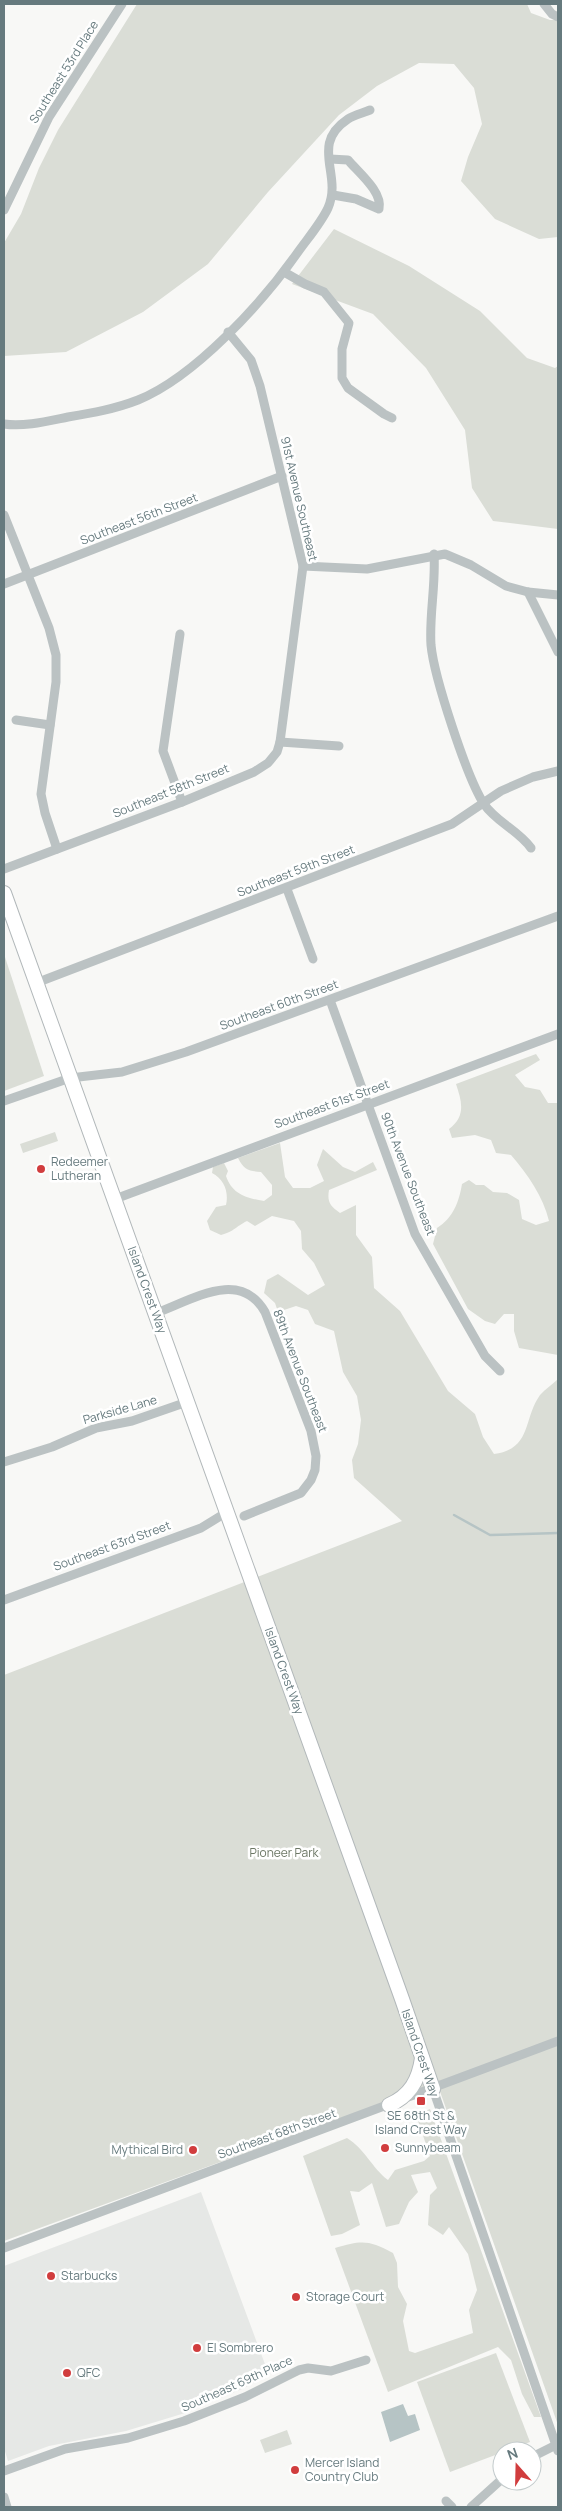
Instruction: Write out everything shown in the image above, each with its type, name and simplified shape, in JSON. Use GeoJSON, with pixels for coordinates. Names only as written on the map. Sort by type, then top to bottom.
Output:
{"type":"FeatureCollection","features":[{"type":"Feature","properties":{"kind":"main road","name":"Island Crest Way"},"geometry":{"type":"LineString","coordinates":[[4,893],[433,2089]]}},
{"type":"Feature","properties":{"kind":"main road"},"geometry":{"type":"LineString","coordinates":[[389,2106],[411,2090],[419,2075],[422,2057]]}},
{"type":"Feature","properties":{"kind":"street","name":"Southeast 53rd Place"},"geometry":{"type":"LineString","coordinates":[[4,210],[49,117],[122,4]]}},
{"type":"Feature","properties":{"kind":"street"},"geometry":{"type":"LineString","coordinates":[[544,4],[552,14],[558,17]]}},
{"type":"Feature","properties":{"kind":"street"},"geometry":{"type":"LineString","coordinates":[[4,424],[62,419],[114,409],[140,399],[191,366],[228,332],[284,272],[327,210],[333,195],[328,144],[332,132],[350,118],[370,110]]}},
{"type":"Feature","properties":{"kind":"street"},"geometry":{"type":"LineString","coordinates":[[330,159],[348,160],[379,198],[380,206],[379,209],[356,199],[333,195]]}},
{"type":"Feature","properties":{"kind":"street"},"geometry":{"type":"LineString","coordinates":[[284,272],[324,292],[349,323],[342,349],[342,378],[348,388],[392,418]]}},
{"type":"Feature","properties":{"kind":"street","name":"91st Avenue Southeast"},"geometry":{"type":"LineString","coordinates":[[228,332],[244,351],[255,370],[303,566],[280,742]]}},
{"type":"Feature","properties":{"kind":"street","name":"Southeast 56th Street"},"geometry":{"type":"LineString","coordinates":[[4,584],[282,476]]}},
{"type":"Feature","properties":{"kind":"street"},"geometry":{"type":"LineString","coordinates":[[4,516],[51,634],[56,655],[58,668],[41,794],[57,849]]}},
{"type":"Feature","properties":{"kind":"street"},"geometry":{"type":"LineString","coordinates":[[303,566],[368,569],[434,554],[444,554],[457,557],[494,581],[528,592],[558,595]]}},
{"type":"Feature","properties":{"kind":"street"},"geometry":{"type":"LineString","coordinates":[[434,554],[431,634],[435,668],[461,750],[483,802],[488,809],[525,840],[531,848]]}},
{"type":"Feature","properties":{"kind":"street"},"geometry":{"type":"LineString","coordinates":[[528,592],[558,652]]}},
{"type":"Feature","properties":{"kind":"street"},"geometry":{"type":"LineString","coordinates":[[180,634],[163,751],[182,802]]}},
{"type":"Feature","properties":{"kind":"street"},"geometry":{"type":"LineString","coordinates":[[16,720],[50,725]]}},
{"type":"Feature","properties":{"kind":"street"},"geometry":{"type":"LineString","coordinates":[[280,742],[339,746]]}},
{"type":"Feature","properties":{"kind":"street","name":"Southeast 58th Street"},"geometry":{"type":"LineString","coordinates":[[4,869],[182,802],[254,772],[268,763],[277,752],[280,742]]}},
{"type":"Feature","properties":{"kind":"street","name":"Southeast 59th Street"},"geometry":{"type":"LineString","coordinates":[[36,983],[287,889],[452,824],[464,818],[483,802],[533,777],[558,771]]}},
{"type":"Feature","properties":{"kind":"street"},"geometry":{"type":"LineString","coordinates":[[287,889],[313,959]]}},
{"type":"Feature","properties":{"kind":"street","name":"Southeast 60th Street"},"geometry":{"type":"LineString","coordinates":[[4,1101],[70,1078],[122,1072],[330,1000],[558,916]]}},
{"type":"Feature","properties":{"kind":"street","name":"90th Avenue Southeast"},"geometry":{"type":"LineString","coordinates":[[330,1000],[415,1234],[485,1356],[500,1371]]}},
{"type":"Feature","properties":{"kind":"street","name":"Southeast 61st Street"},"geometry":{"type":"LineString","coordinates":[[115,1199],[558,1034]]}},
{"type":"Feature","properties":{"kind":"street","name":"89th Avenue Southeast"},"geometry":{"type":"LineString","coordinates":[[156,1313],[226,1288],[242,1290],[255,1298],[265,1312],[311,1431],[316,1456],[315,1470],[311,1480],[301,1493],[244,1516]]}},
{"type":"Feature","properties":{"kind":"street","name":"Parkside Lane"},"geometry":{"type":"LineString","coordinates":[[4,1462],[52,1447],[96,1428],[132,1421],[187,1402]]}},
{"type":"Feature","properties":{"kind":"street","name":"Southeast 63rd Street"},"geometry":{"type":"LineString","coordinates":[[4,1600],[202,1528],[227,1512]]}},
{"type":"Feature","properties":{"kind":"street","name":"Southeast 68th Street"},"geometry":{"type":"LineString","coordinates":[[4,2248],[558,2042]]}},
{"type":"Feature","properties":{"kind":"street","name":"Island Crest Way"},"geometry":{"type":"LineString","coordinates":[[433,2089],[557,2448]]}},
{"type":"Feature","properties":{"kind":"street","name":"Southeast 69th Place"},"geometry":{"type":"LineString","coordinates":[[4,2471],[65,2450],[128,2438],[184,2421],[245,2397],[298,2370],[308,2368],[332,2371],[366,2360]]}},
{"type":"Feature","properties":{"kind":"street"},"geometry":{"type":"LineString","coordinates":[[542,2453],[557,2448]]}},
{"type":"Feature","properties":{"kind":"street"},"geometry":{"type":"LineString","coordinates":[[471,2507],[492,2488]]}},
{"type":"Feature","properties":{"kind":"street"},"geometry":{"type":"LineString","coordinates":[[4,2498],[7,2507]]}},
{"type":"Feature","properties":{"kind":"shaded area"},"geometry":{"type":"Polygon","coordinates":[[[201,2192],[269,2375],[242,2389],[185,2413],[126,2431],[49,2446],[8,2461],[4,2448],[4,2266],[201,2192]]]}},
{"type":"Feature","properties":{"kind":"shaded area"},"geometry":{"type":"Polygon","coordinates":[[[403,2404],[408,2416],[415,2414],[420,2430],[390,2442],[381,2412],[403,2404]]]}},
{"type":"Feature","properties":{"kind":"green space"},"geometry":{"type":"Polygon","coordinates":[[[137,4],[527,4],[531,13],[550,20],[558,20],[558,237],[539,239],[495,219],[461,181],[468,157],[482,124],[474,88],[454,64],[419,63],[377,86],[339,115],[268,192],[208,264],[143,312],[66,352],[4,356],[4,243],[21,214],[39,168],[58,130],[137,4]]]}},
{"type":"Feature","properties":{"kind":"green space"},"geometry":{"type":"Polygon","coordinates":[[[334,229],[409,266],[480,311],[527,358],[555,368],[558,366],[558,529],[493,521],[472,488],[465,430],[426,368],[373,314],[292,284],[334,229]]]}},
{"type":"Feature","properties":{"kind":"green space"},"geometry":{"type":"Polygon","coordinates":[[[4,954],[44,1076],[4,1091],[4,954]]]}},
{"type":"Feature","properties":{"kind":"green space"},"geometry":{"type":"Polygon","coordinates":[[[536,1054],[540,1060],[515,1075],[525,1087],[540,1090],[548,1103],[558,1103],[558,1355],[519,1348],[514,1331],[514,1314],[504,1314],[495,1324],[485,1321],[468,1309],[433,1244],[437,1228],[451,1214],[457,1203],[462,1184],[469,1180],[476,1185],[484,1185],[493,1192],[507,1193],[519,1200],[522,1219],[536,1225],[549,1221],[543,1203],[534,1186],[511,1155],[496,1153],[491,1140],[475,1135],[452,1138],[449,1129],[458,1119],[461,1108],[456,1084],[536,1054]]]}},
{"type":"Feature","properties":{"kind":"green space"},"geometry":{"type":"Polygon","coordinates":[[[55,1132],[58,1141],[23,1153],[20,1144],[55,1132]]]}},
{"type":"Feature","properties":{"kind":"green space","name":"Pioneer Park"},"geometry":{"type":"Polygon","coordinates":[[[280,1143],[285,1177],[293,1188],[310,1188],[324,1181],[317,1165],[323,1149],[343,1167],[355,1172],[373,1162],[377,1170],[329,1190],[328,1198],[330,1203],[340,1213],[356,1205],[356,1235],[372,1257],[374,1288],[400,1311],[448,1391],[475,1414],[483,1437],[494,1454],[515,1446],[521,1439],[540,1395],[558,1379],[558,2425],[437,2083],[4,2241],[4,1675],[402,1521],[354,1478],[352,1460],[358,1444],[361,1420],[357,1396],[343,1372],[334,1331],[315,1324],[308,1310],[296,1306],[278,1312],[275,1303],[264,1293],[267,1280],[278,1274],[308,1295],[325,1285],[314,1263],[302,1249],[301,1231],[294,1221],[272,1216],[255,1226],[247,1221],[221,1235],[210,1230],[207,1221],[216,1207],[226,1205],[227,1200],[225,1186],[212,1173],[213,1167],[224,1163],[228,1171],[226,1176],[236,1191],[246,1197],[264,1201],[272,1195],[272,1185],[261,1172],[247,1169],[238,1158],[280,1143]]]}},
{"type":"Feature","properties":{"kind":"green space"},"geometry":{"type":"Polygon","coordinates":[[[430,2109],[541,2417],[534,2417],[522,2394],[511,2360],[498,2347],[388,2392],[335,2248],[365,2243],[378,2246],[393,2253],[397,2263],[398,2287],[407,2304],[403,2321],[409,2351],[415,2353],[473,2333],[469,2310],[477,2290],[468,2254],[449,2227],[443,2235],[428,2225],[430,2195],[437,2188],[430,2172],[411,2175],[418,2192],[409,2202],[399,2224],[386,2227],[372,2183],[359,2192],[350,2191],[360,2225],[342,2234],[331,2236],[303,2156],[347,2138],[359,2148],[388,2180],[395,2170],[424,2161],[430,2156],[416,2115],[430,2109]]]}},
{"type":"Feature","properties":{"kind":"green space"},"geometry":{"type":"Polygon","coordinates":[[[496,2353],[530,2441],[492,2441],[492,2456],[450,2472],[417,2382],[496,2353]]]}},
{"type":"Feature","properties":{"kind":"green space"},"geometry":{"type":"Polygon","coordinates":[[[287,2430],[292,2444],[265,2453],[260,2440],[287,2430]]]}},
{"type":"Feature","properties":{"kind":"waterway"},"geometry":{"type":"LineString","coordinates":[[454,1515],[490,1535],[558,1533]]}},
{"type":"Feature","properties":{"kind":"place","name":"Redeemer Lutheran"},"geometry":{"type":"Point","coordinates":[41,1169]}},
{"type":"Feature","properties":{"kind":"place","name":"SE 68th St & Island Crest Way"},"geometry":{"type":"Point","coordinates":[421,2101]}},
{"type":"Feature","properties":{"kind":"place","name":"Sunnybeam"},"geometry":{"type":"Point","coordinates":[385,2148]}},
{"type":"Feature","properties":{"kind":"place","name":"Mythical Bird"},"geometry":{"type":"Point","coordinates":[193,2150]}},
{"type":"Feature","properties":{"kind":"place","name":"Starbucks"},"geometry":{"type":"Point","coordinates":[51,2276]}},
{"type":"Feature","properties":{"kind":"place","name":"Storage Court"},"geometry":{"type":"Point","coordinates":[296,2297]}},
{"type":"Feature","properties":{"kind":"place","name":"El Sombrero"},"geometry":{"type":"Point","coordinates":[197,2348]}},
{"type":"Feature","properties":{"kind":"place","name":"QFC"},"geometry":{"type":"Point","coordinates":[67,2373]}},
{"type":"Feature","properties":{"kind":"place","name":"Mercer Island Country Club"},"geometry":{"type":"Point","coordinates":[295,2470]}}]}
